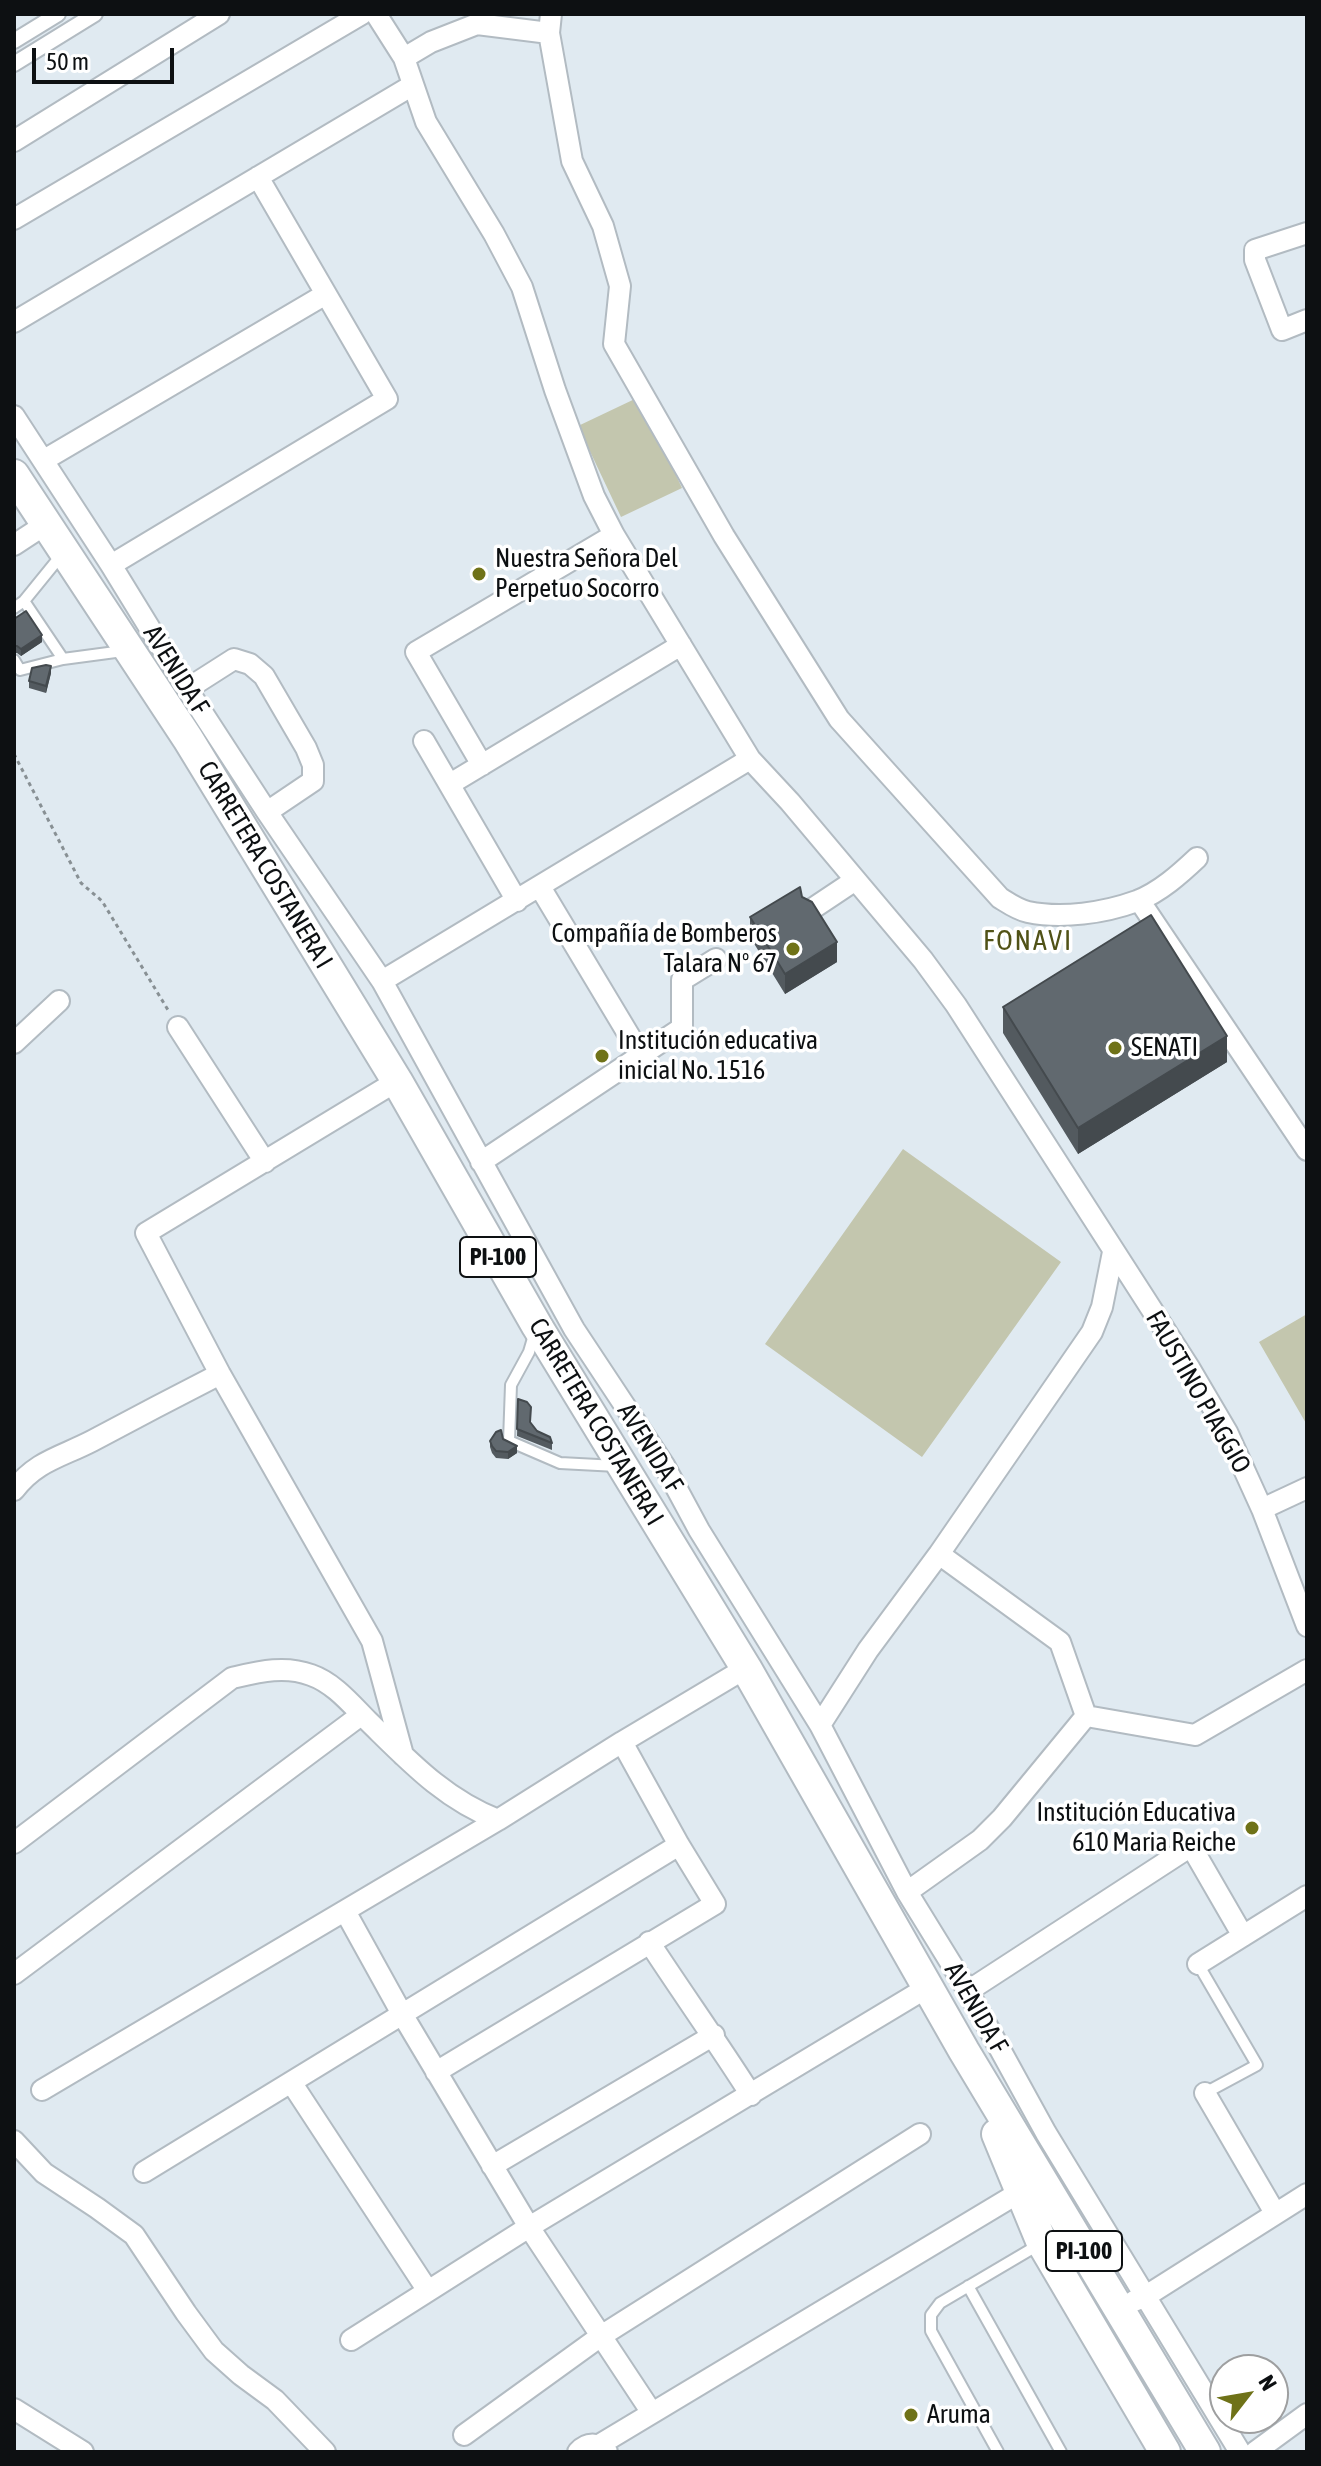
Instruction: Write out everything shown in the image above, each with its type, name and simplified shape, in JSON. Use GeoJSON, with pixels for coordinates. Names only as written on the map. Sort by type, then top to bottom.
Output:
{"type":"FeatureCollection","features":[{"type":"Feature","properties":{"kind":"main road","name":"CARRETERA COSTANERA I"},"geometry":{"type":"LineString","coordinates":[[14,475],[239,821],[397,1081],[537,1326],[746,1668],[964,2051],[1205,2452]]}},
{"type":"Feature","properties":{"kind":"main road","name":"CARRETERA COSTANERA I"},"geometry":{"type":"LineString","coordinates":[[964,2051],[1042,2243],[1165,2452]]}},
{"type":"Feature","properties":{"kind":"street"},"geometry":{"type":"LineString","coordinates":[[14,41],[58,14]]}},
{"type":"Feature","properties":{"kind":"street"},"geometry":{"type":"LineString","coordinates":[[14,64],[95,14]]}},
{"type":"Feature","properties":{"kind":"street"},"geometry":{"type":"LineString","coordinates":[[14,141],[219,14]]}},
{"type":"Feature","properties":{"kind":"street"},"geometry":{"type":"LineString","coordinates":[[14,219],[362,14]]}},
{"type":"Feature","properties":{"kind":"street","name":"FAUSTINO PIAGGIO"},"geometry":{"type":"LineString","coordinates":[[376,14],[404,58],[426,122],[480,209],[522,287],[594,496],[614,535],[750,759],[923,960],[956,1005],[1190,1369],[1227,1432],[1262,1509],[1307,1626]]}},
{"type":"Feature","properties":{"kind":"street"},"geometry":{"type":"LineString","coordinates":[[404,58],[431,42],[477,24],[550,24],[572,161],[603,226],[620,286],[614,344],[724,536],[839,719],[1000,898],[1025,912],[1060,914],[1098,911],[1139,900],[1176,878],[1197,858]]}},
{"type":"Feature","properties":{"kind":"street"},"geometry":{"type":"LineString","coordinates":[[14,322],[413,85]]}},
{"type":"Feature","properties":{"kind":"street"},"geometry":{"type":"LineString","coordinates":[[111,565],[387,399],[258,177]]}},
{"type":"Feature","properties":{"kind":"street"},"geometry":{"type":"LineString","coordinates":[[1307,233],[1255,250],[1255,260],[1282,330],[1307,320]]}},
{"type":"Feature","properties":{"kind":"street"},"geometry":{"type":"LineString","coordinates":[[44,460],[326,294]]}},
{"type":"Feature","properties":{"kind":"street","name":"AVENIDA F"},"geometry":{"type":"LineString","coordinates":[[14,416],[267,812],[382,981],[574,1329],[664,1465],[699,1530],[820,1725],[907,1892],[968,1991],[1046,2133],[1240,2452]]}},
{"type":"Feature","properties":{"kind":"street"},"geometry":{"type":"LineString","coordinates":[[14,545],[46,524]]}},
{"type":"Feature","properties":{"kind":"street"},"geometry":{"type":"LineString","coordinates":[[482,765],[416,652],[614,535]]}},
{"type":"Feature","properties":{"kind":"street"},"geometry":{"type":"LineString","coordinates":[[450,784],[681,645]]}},
{"type":"Feature","properties":{"kind":"street"},"geometry":{"type":"LineString","coordinates":[[187,689],[234,659],[250,664],[264,676],[313,765],[313,781],[267,812]]}},
{"type":"Feature","properties":{"kind":"street"},"geometry":{"type":"LineString","coordinates":[[424,741],[517,901]]}},
{"type":"Feature","properties":{"kind":"street"},"geometry":{"type":"LineString","coordinates":[[382,981],[750,759]]}},
{"type":"Feature","properties":{"kind":"street"},"geometry":{"type":"LineString","coordinates":[[812,909],[854,881]]}},
{"type":"Feature","properties":{"kind":"street"},"geometry":{"type":"LineString","coordinates":[[540,887],[642,1057]]}},
{"type":"Feature","properties":{"kind":"street"},"geometry":{"type":"LineString","coordinates":[[1139,900],[1307,1150]]}},
{"type":"Feature","properties":{"kind":"street"},"geometry":{"type":"LineString","coordinates":[[481,1162],[682,1028],[682,980],[716,959]]}},
{"type":"Feature","properties":{"kind":"street"},"geometry":{"type":"LineString","coordinates":[[14,1043],[59,1001]]}},
{"type":"Feature","properties":{"kind":"street"},"geometry":{"type":"LineString","coordinates":[[178,1027],[265,1162]]}},
{"type":"Feature","properties":{"kind":"street"},"geometry":{"type":"LineString","coordinates":[[397,1081],[146,1233],[220,1374],[372,1641],[403,1755]]}},
{"type":"Feature","properties":{"kind":"street"},"geometry":{"type":"LineString","coordinates":[[820,1725],[868,1650],[939,1554],[1092,1332],[1102,1307],[1113,1252]]}},
{"type":"Feature","properties":{"kind":"street"},"geometry":{"type":"LineString","coordinates":[[14,1490],[26,1474],[49,1461],[220,1374]]}},
{"type":"Feature","properties":{"kind":"street"},"geometry":{"type":"LineString","coordinates":[[1262,1509],[1307,1488]]}},
{"type":"Feature","properties":{"kind":"street"},"geometry":{"type":"LineString","coordinates":[[939,1554],[1060,1642],[1086,1716]]}},
{"type":"Feature","properties":{"kind":"street"},"geometry":{"type":"LineString","coordinates":[[42,2090],[498,1820],[746,1668]]}},
{"type":"Feature","properties":{"kind":"street"},"geometry":{"type":"LineString","coordinates":[[14,1843],[232,1678],[266,1670],[291,1670],[312,1675],[333,1687],[455,1800],[498,1820]]}},
{"type":"Feature","properties":{"kind":"street"},"geometry":{"type":"LineString","coordinates":[[1086,1716],[1195,1735],[1307,1670]]}},
{"type":"Feature","properties":{"kind":"street"},"geometry":{"type":"LineString","coordinates":[[14,1974],[361,1715]]}},
{"type":"Feature","properties":{"kind":"street"},"geometry":{"type":"LineString","coordinates":[[907,1892],[980,1840],[1002,1818],[1086,1716]]}},
{"type":"Feature","properties":{"kind":"street"},"geometry":{"type":"LineString","coordinates":[[436,2072],[715,1904],[622,1742]]}},
{"type":"Feature","properties":{"kind":"street"},"geometry":{"type":"LineString","coordinates":[[144,2172],[679,1845]]}},
{"type":"Feature","properties":{"kind":"street"},"geometry":{"type":"LineString","coordinates":[[968,1991],[1191,1846],[1243,1936]]}},
{"type":"Feature","properties":{"kind":"street"},"geometry":{"type":"LineString","coordinates":[[1198,1964],[1307,1896]]}},
{"type":"Feature","properties":{"kind":"street"},"geometry":{"type":"LineString","coordinates":[[345,1911],[402,2014],[529,2227],[652,2413]]}},
{"type":"Feature","properties":{"kind":"street"},"geometry":{"type":"LineString","coordinates":[[649,1942],[714,2035],[751,2095]]}},
{"type":"Feature","properties":{"kind":"street"},"geometry":{"type":"LineString","coordinates":[[351,2340],[529,2227],[928,1987]]}},
{"type":"Feature","properties":{"kind":"street"},"geometry":{"type":"LineString","coordinates":[[492,2166],[714,2035]]}},
{"type":"Feature","properties":{"kind":"street"},"geometry":{"type":"LineString","coordinates":[[291,2082],[428,2291]]}},
{"type":"Feature","properties":{"kind":"street"},"geometry":{"type":"LineString","coordinates":[[1205,2093],[1275,2213]]}},
{"type":"Feature","properties":{"kind":"street"},"geometry":{"type":"LineString","coordinates":[[464,2435],[601,2336],[920,2134]]}},
{"type":"Feature","properties":{"kind":"street"},"geometry":{"type":"LineString","coordinates":[[14,2141],[44,2173],[134,2235],[214,2351],[275,2400],[325,2452]]}},
{"type":"Feature","properties":{"kind":"street"},"geometry":{"type":"LineString","coordinates":[[578,2452],[585,2445],[603,2448],[652,2413],[1020,2192]]}},
{"type":"Feature","properties":{"kind":"street"},"geometry":{"type":"LineString","coordinates":[[1118,2308],[1146,2296],[1307,2194]]}},
{"type":"Feature","properties":{"kind":"street"},"geometry":{"type":"LineString","coordinates":[[14,2409],[83,2452]]}},
{"type":"Feature","properties":{"kind":"street"},"geometry":{"type":"LineString","coordinates":[[1255,2452],[1307,2414]]}},
{"type":"Feature","properties":{"kind":"lane"},"geometry":{"type":"LineString","coordinates":[[14,608],[24,601],[65,552]]}},
{"type":"Feature","properties":{"kind":"lane"},"geometry":{"type":"LineString","coordinates":[[24,601],[63,659]]}},
{"type":"Feature","properties":{"kind":"lane"},"geometry":{"type":"LineString","coordinates":[[14,660],[20,670],[63,659],[130,650]]}},
{"type":"Feature","properties":{"kind":"lane"},"geometry":{"type":"LineString","coordinates":[[537,1326],[529,1352],[511,1385],[509,1441],[560,1463],[623,1467]]}},
{"type":"Feature","properties":{"kind":"lane"},"geometry":{"type":"LineString","coordinates":[[1198,1964],[1257,2065],[1205,2093]]}},
{"type":"Feature","properties":{"kind":"lane"},"geometry":{"type":"LineString","coordinates":[[998,2452],[931,2331],[931,2315],[940,2303],[1042,2243]]}},
{"type":"Feature","properties":{"kind":"lane"},"geometry":{"type":"LineString","coordinates":[[968,2286],[1061,2452]]}},
{"type":"Feature","properties":{"kind":"path"},"geometry":{"type":"LineString","coordinates":[[14,754],[81,883],[102,901],[178,1027]]}},
{"type":"Feature","properties":{"kind":"green space"},"geometry":{"type":"Polygon","coordinates":[[[639,397],[682,488],[621,517],[578,426],[639,397]]]}},
{"type":"Feature","properties":{"kind":"green space"},"geometry":{"type":"Polygon","coordinates":[[[903,1149],[1061,1262],[922,1457],[765,1344],[903,1149]]]}},
{"type":"Feature","properties":{"kind":"green space"},"geometry":{"type":"Polygon","coordinates":[[[1307,1314],[1307,1425],[1259,1342],[1307,1314]]]}},
{"type":"Feature","properties":{"kind":"building"},"geometry":{"type":"Polygon","coordinates":[[[26,611],[42,635],[21,649],[14,646],[14,619],[26,611]]]}},
{"type":"Feature","properties":{"kind":"building"},"geometry":{"type":"Polygon","coordinates":[[[51,666],[46,686],[29,681],[32,668],[51,666]]]}},
{"type":"Feature","properties":{"kind":"building","name":"Compañía de Bomberos Talara Nº 67"},"geometry":{"type":"Polygon","coordinates":[[[800,887],[802,897],[812,902],[837,942],[785,974],[750,917],[800,887]]]}},
{"type":"Feature","properties":{"kind":"building","name":"SENATI"},"geometry":{"type":"Polygon","coordinates":[[[1151,915],[1227,1036],[1078,1128],[1003,1007],[1151,915]]]}},
{"type":"Feature","properties":{"kind":"building"},"geometry":{"type":"Polygon","coordinates":[[[518,1399],[531,1407],[530,1422],[537,1431],[550,1437],[552,1443],[517,1429],[518,1399]]]}},
{"type":"Feature","properties":{"kind":"building"},"geometry":{"type":"Polygon","coordinates":[[[501,1430],[503,1439],[517,1446],[508,1452],[496,1451],[490,1441],[501,1430]]]}},
{"type":"Feature","properties":{"kind":"place","name":"Nuestra Señora Del Perpetuo Socorro"},"geometry":{"type":"Point","coordinates":[479,574]}},
{"type":"Feature","properties":{"kind":"place","name":"Compañía de Bomberos Talara Nº 67"},"geometry":{"type":"Point","coordinates":[793,949]}},
{"type":"Feature","properties":{"kind":"place","name":"SENATI"},"geometry":{"type":"Point","coordinates":[1115,1048]}},
{"type":"Feature","properties":{"kind":"place","name":"Institución educativa inicial No. 1516"},"geometry":{"type":"Point","coordinates":[602,1056]}},
{"type":"Feature","properties":{"kind":"place","name":"Institución Educativa 610 Maria Reiche"},"geometry":{"type":"Point","coordinates":[1252,1828]}},
{"type":"Feature","properties":{"kind":"place","name":"Aruma"},"geometry":{"type":"Point","coordinates":[911,2415]}},
{"type":"Feature","properties":{"kind":"district","name":"FONAVI"},"geometry":{"type":"Point","coordinates":[1028,941]}}]}
